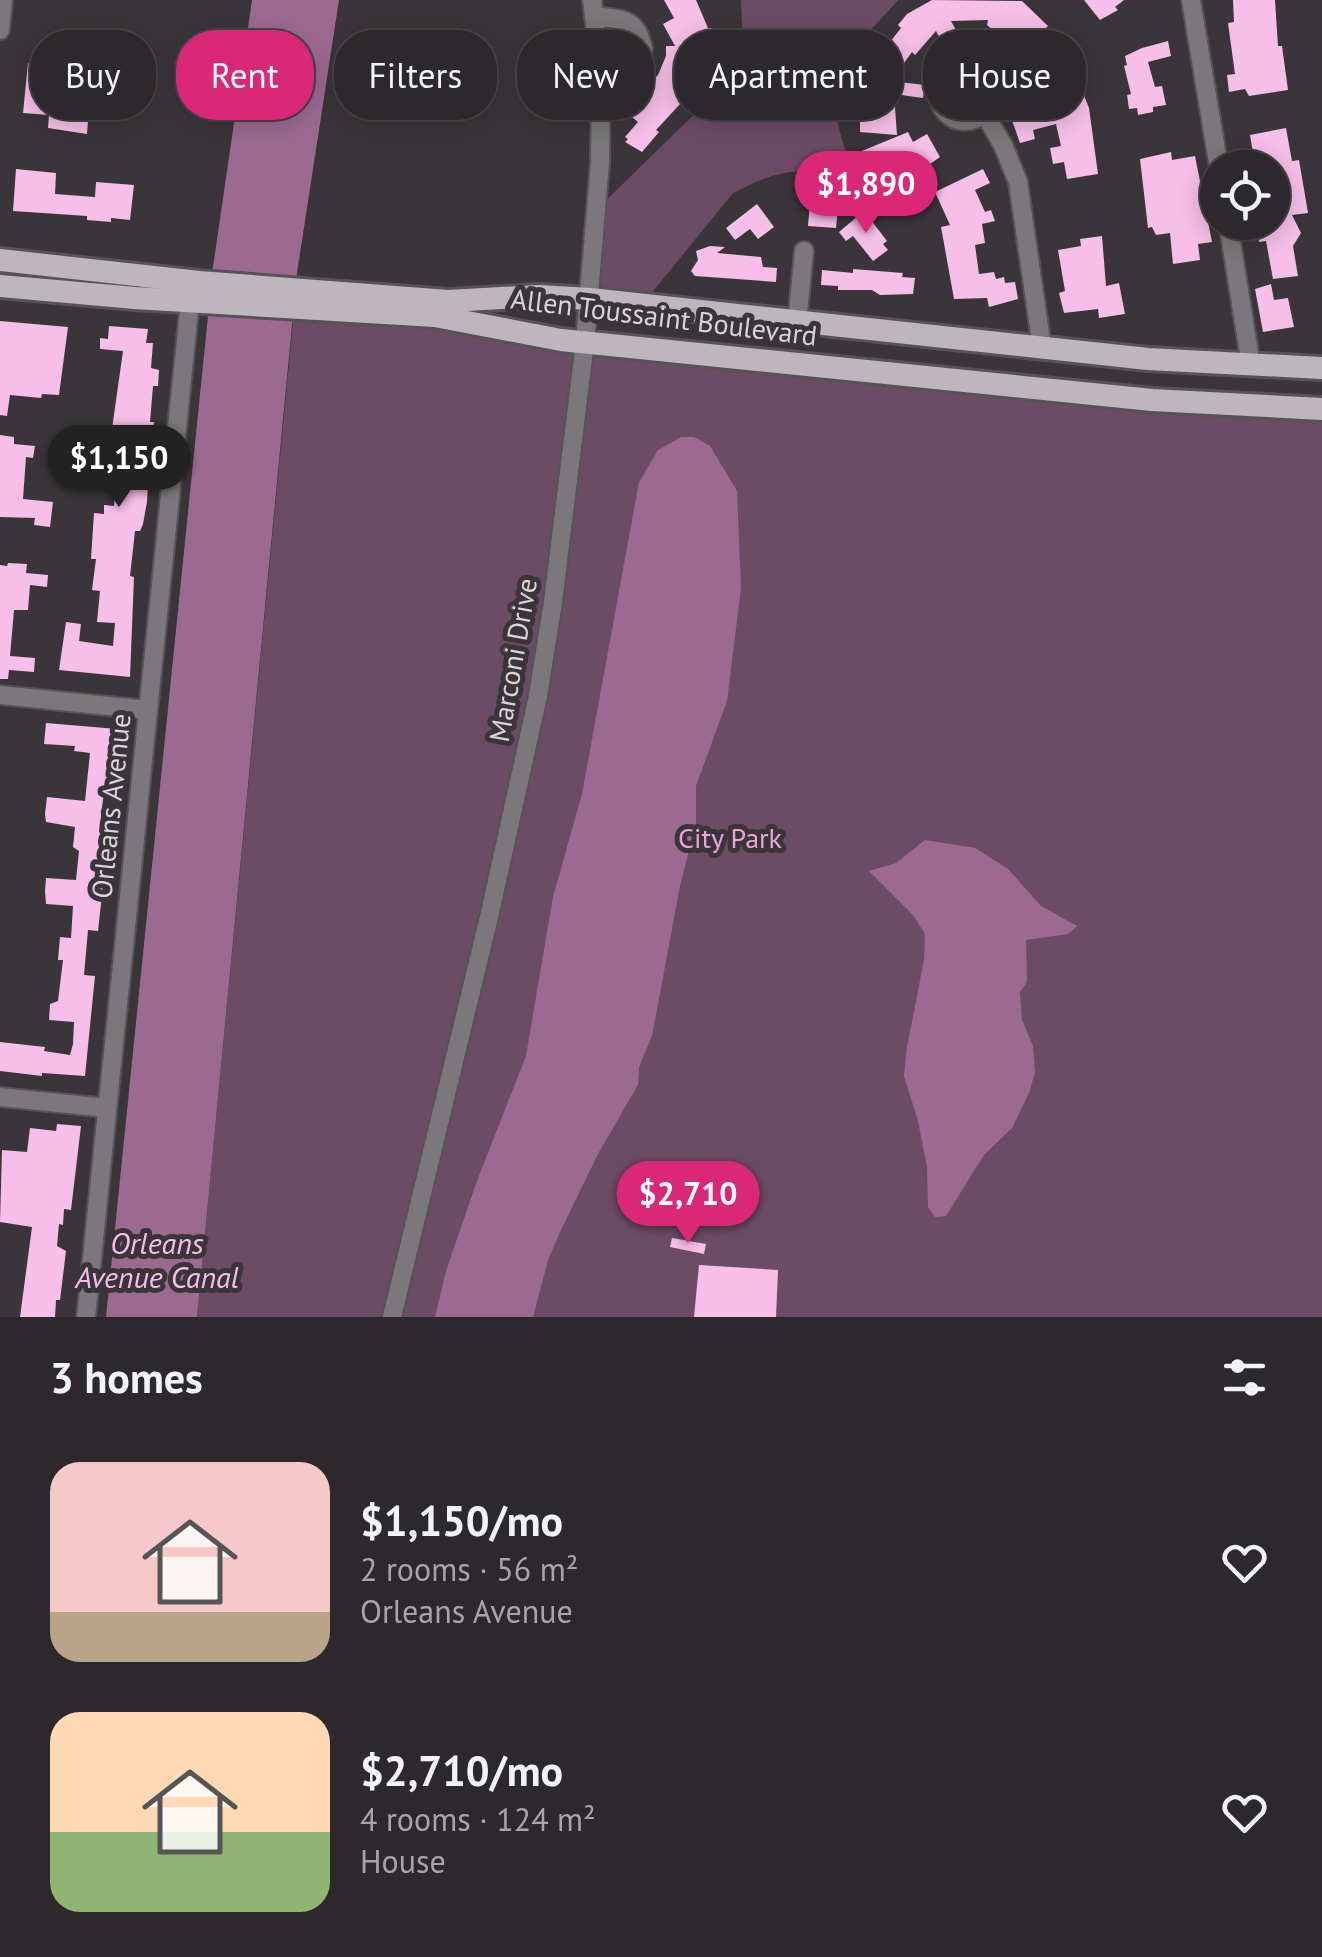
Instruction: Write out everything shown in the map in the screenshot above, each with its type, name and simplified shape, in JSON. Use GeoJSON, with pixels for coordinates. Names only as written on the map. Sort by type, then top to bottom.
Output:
{"type":"FeatureCollection","features":[{"type":"Feature","properties":{"kind":"main road","name":"Allen Toussaint Boulevard"},"geometry":{"type":"LineString","coordinates":[[0,260],[114,272],[196,295]]}},
{"type":"Feature","properties":{"kind":"main road"},"geometry":{"type":"LineString","coordinates":[[112,296],[114,272]]}},
{"type":"Feature","properties":{"kind":"main road","name":"Allen Toussaint Boulevard"},"geometry":{"type":"LineString","coordinates":[[0,286],[112,296],[590,299],[1154,359],[1322,368]]}},
{"type":"Feature","properties":{"kind":"main road","name":"Allen Toussaint Boulevard"},"geometry":{"type":"LineString","coordinates":[[308,299],[585,342],[1152,400],[1322,409]]}},
{"type":"Feature","properties":{"kind":"main road"},"geometry":{"type":"LineString","coordinates":[[707,354],[709,314]]}},
{"type":"Feature","properties":{"kind":"main road"},"geometry":{"type":"LineString","coordinates":[[1152,400],[1154,359]]}},
{"type":"Feature","properties":{"kind":"street"},"geometry":{"type":"LineString","coordinates":[[0,30],[3,0]]}},
{"type":"Feature","properties":{"kind":"street"},"geometry":{"type":"LineString","coordinates":[[1190,0],[1216,150]]}},
{"type":"Feature","properties":{"kind":"street"},"geometry":{"type":"LineString","coordinates":[[593,8],[638,30]]}},
{"type":"Feature","properties":{"kind":"street","name":"Marconi Drive"},"geometry":{"type":"LineString","coordinates":[[392,1317],[538,696],[566,507],[590,299],[600,120]]}},
{"type":"Feature","properties":{"kind":"street"},"geometry":{"type":"LineString","coordinates":[[988,120],[1018,182],[1042,348]]}},
{"type":"Feature","properties":{"kind":"street"},"geometry":{"type":"LineString","coordinates":[[1231,240],[1251,366]]}},
{"type":"Feature","properties":{"kind":"street"},"geometry":{"type":"LineString","coordinates":[[796,323],[804,250]]}},
{"type":"Feature","properties":{"kind":"street","name":"Orleans Avenue"},"geometry":{"type":"LineString","coordinates":[[86,1317],[148,710],[196,295]]}},
{"type":"Feature","properties":{"kind":"street"},"geometry":{"type":"LineString","coordinates":[[0,694],[148,710]]}},
{"type":"Feature","properties":{"kind":"street"},"geometry":{"type":"LineString","coordinates":[[0,1097],[108,1108]]}},
{"type":"Feature","properties":{"kind":"green space"},"geometry":{"type":"Polygon","coordinates":[[[741,0],[898,0],[870,30],[742,30],[741,0]]]}},
{"type":"Feature","properties":{"kind":"green space"},"geometry":{"type":"Polygon","coordinates":[[[688,120],[838,120],[848,156],[864,183],[811,172],[782,173],[733,193],[641,306],[590,299],[596,210],[688,120]]]}},
{"type":"Feature","properties":{"kind":"green space","name":"City Park"},"geometry":{"type":"Polygon","coordinates":[[[339,309],[1322,409],[1322,1317],[197,1317],[293,322],[339,309]]]}},
{"type":"Feature","properties":{"kind":"water","name":"Orleans Avenue Canal"},"geometry":{"type":"Polygon","coordinates":[[[252,0],[339,0],[297,273],[197,1317],[106,1317],[213,267],[234,120],[314,120],[314,30],[248,30],[252,0]]]}},
{"type":"Feature","properties":{"kind":"water"},"geometry":{"type":"Polygon","coordinates":[[[681,437],[694,437],[710,446],[737,491],[741,588],[727,701],[696,786],[696,823],[652,1036],[639,1067],[638,1085],[599,1152],[548,1260],[533,1317],[435,1317],[446,1271],[477,1181],[526,1056],[553,897],[582,794],[639,482],[658,450],[681,437]]]}},
{"type":"Feature","properties":{"kind":"water"},"geometry":{"type":"Polygon","coordinates":[[[925,840],[975,848],[1008,869],[1041,906],[1077,926],[1068,934],[1026,940],[1027,982],[1020,992],[1022,1020],[1033,1046],[1035,1072],[1029,1093],[1012,1128],[984,1155],[946,1216],[935,1217],[928,1207],[927,1167],[904,1076],[925,934],[913,915],[869,871],[896,863],[925,840]]]}},
{"type":"Feature","properties":{"kind":"building"},"geometry":{"type":"Polygon","coordinates":[[[664,0],[696,0],[708,28],[720,30],[674,30],[674,44],[663,24],[674,18],[664,0]]]}},
{"type":"Feature","properties":{"kind":"building"},"geometry":{"type":"Polygon","coordinates":[[[932,0],[1022,1],[1048,26],[1044,30],[993,30],[987,25],[988,20],[951,21],[956,30],[923,30],[923,46],[903,64],[903,30],[898,25],[907,14],[932,0]]]}},
{"type":"Feature","properties":{"kind":"building"},"geometry":{"type":"Polygon","coordinates":[[[1084,0],[1124,0],[1115,7],[1118,10],[1100,20],[1084,0]]]}},
{"type":"Feature","properties":{"kind":"building"},"geometry":{"type":"Polygon","coordinates":[[[1233,0],[1275,0],[1278,46],[1282,46],[1288,90],[1249,96],[1245,89],[1229,92],[1227,75],[1235,74],[1228,23],[1234,22],[1233,0]]]}},
{"type":"Feature","properties":{"kind":"building"},"geometry":{"type":"Polygon","coordinates":[[[1168,41],[1171,56],[1148,62],[1155,87],[1162,86],[1166,105],[1138,115],[1137,108],[1129,109],[1127,95],[1131,94],[1125,56],[1168,41]]]}},
{"type":"Feature","properties":{"kind":"building"},"geometry":{"type":"Polygon","coordinates":[[[666,46],[674,46],[674,111],[642,152],[625,142],[625,137],[638,122],[636,120],[654,120],[654,80],[666,56],[666,46]]]}},
{"type":"Feature","properties":{"kind":"building"},"geometry":{"type":"Polygon","coordinates":[[[30,63],[30,114],[23,113],[30,63]]]}},
{"type":"Feature","properties":{"kind":"building"},"geometry":{"type":"Polygon","coordinates":[[[903,82],[923,85],[923,98],[903,95],[903,82]]]}},
{"type":"Feature","properties":{"kind":"building"},"geometry":{"type":"Polygon","coordinates":[[[1086,100],[1098,174],[1067,179],[1064,162],[1053,164],[1050,148],[1061,146],[1056,124],[1033,130],[1035,139],[1020,143],[1012,120],[1086,120],[1086,100]]]}},
{"type":"Feature","properties":{"kind":"building"},"geometry":{"type":"Polygon","coordinates":[[[49,120],[88,120],[87,134],[48,128],[49,120]]]}},
{"type":"Feature","properties":{"kind":"building"},"geometry":{"type":"Polygon","coordinates":[[[860,120],[896,120],[897,135],[860,132],[860,120]]]}},
{"type":"Feature","properties":{"kind":"building"},"geometry":{"type":"Polygon","coordinates":[[[1286,128],[1290,150],[1252,150],[1250,135],[1286,128]]]}},
{"type":"Feature","properties":{"kind":"building"},"geometry":{"type":"Polygon","coordinates":[[[908,132],[913,142],[927,134],[940,157],[930,164],[937,180],[910,193],[896,165],[880,174],[871,158],[863,163],[857,153],[908,132]]]}},
{"type":"Feature","properties":{"kind":"building"},"geometry":{"type":"Polygon","coordinates":[[[1290,150],[1292,161],[1299,160],[1308,213],[1292,215],[1301,233],[1293,246],[1298,276],[1273,279],[1266,241],[1259,240],[1290,240],[1290,150]]]}},
{"type":"Feature","properties":{"kind":"building"},"geometry":{"type":"Polygon","coordinates":[[[1171,152],[1172,160],[1195,156],[1200,181],[1200,240],[1212,242],[1198,244],[1200,260],[1173,264],[1170,233],[1156,235],[1152,227],[1148,228],[1140,159],[1171,152]]]}},
{"type":"Feature","properties":{"kind":"building"},"geometry":{"type":"Polygon","coordinates":[[[16,169],[56,173],[55,194],[95,197],[96,182],[134,185],[130,220],[111,218],[111,222],[87,220],[87,216],[13,211],[16,169]]]}},
{"type":"Feature","properties":{"kind":"building"},"geometry":{"type":"Polygon","coordinates":[[[983,169],[990,183],[975,190],[985,212],[991,210],[995,221],[982,224],[985,243],[975,245],[979,274],[994,272],[996,279],[1004,277],[1005,283],[1015,282],[1018,299],[989,307],[987,298],[954,299],[941,227],[950,225],[935,192],[983,169]]]}},
{"type":"Feature","properties":{"kind":"building"},"geometry":{"type":"Polygon","coordinates":[[[811,191],[831,193],[830,198],[839,199],[836,228],[808,226],[811,191]]]}},
{"type":"Feature","properties":{"kind":"building"},"geometry":{"type":"Polygon","coordinates":[[[757,204],[774,227],[758,239],[750,229],[735,240],[726,228],[757,204]]]}},
{"type":"Feature","properties":{"kind":"building"},"geometry":{"type":"Polygon","coordinates":[[[864,211],[887,241],[883,244],[888,250],[873,261],[853,236],[846,241],[839,232],[864,211]]]}},
{"type":"Feature","properties":{"kind":"building"},"geometry":{"type":"Polygon","coordinates":[[[1102,236],[1106,286],[1119,283],[1125,314],[1099,318],[1098,309],[1064,313],[1059,293],[1065,291],[1058,250],[1081,246],[1080,239],[1102,236]]]}},
{"type":"Feature","properties":{"kind":"building"},"geometry":{"type":"Polygon","coordinates":[[[710,246],[725,247],[717,253],[761,257],[763,267],[777,268],[776,282],[695,276],[691,271],[698,260],[696,251],[710,246]]]}},
{"type":"Feature","properties":{"kind":"building"},"geometry":{"type":"Polygon","coordinates":[[[853,269],[903,273],[902,277],[915,278],[913,294],[880,295],[872,290],[838,290],[838,286],[821,285],[822,270],[853,273],[853,269]]]}},
{"type":"Feature","properties":{"kind":"building"},"geometry":{"type":"Polygon","coordinates":[[[1271,284],[1274,300],[1288,298],[1294,327],[1263,332],[1255,289],[1271,284]]]}},
{"type":"Feature","properties":{"kind":"building"},"geometry":{"type":"Polygon","coordinates":[[[0,321],[68,327],[59,395],[10,395],[7,416],[0,415],[0,321]]]}},
{"type":"Feature","properties":{"kind":"building"},"geometry":{"type":"Polygon","coordinates":[[[109,326],[148,329],[146,343],[153,343],[151,368],[159,370],[158,386],[153,386],[147,502],[143,524],[140,531],[135,531],[130,576],[134,577],[130,677],[59,670],[66,622],[81,624],[79,641],[113,646],[115,623],[97,622],[100,591],[92,590],[96,559],[91,559],[94,513],[104,514],[104,505],[114,506],[117,465],[101,464],[102,449],[109,450],[123,351],[100,349],[100,338],[108,339],[109,326]]]}},
{"type":"Feature","properties":{"kind":"building"},"geometry":{"type":"Polygon","coordinates":[[[0,435],[14,437],[14,444],[35,446],[33,458],[26,457],[23,499],[53,502],[50,527],[34,525],[35,518],[0,517],[0,435]]]}},
{"type":"Feature","properties":{"kind":"building"},"geometry":{"type":"Polygon","coordinates":[[[27,564],[26,573],[48,575],[47,587],[30,585],[28,610],[14,610],[10,656],[35,658],[34,672],[9,670],[8,679],[0,679],[0,565],[27,564]]]}},
{"type":"Feature","properties":{"kind":"building"},"geometry":{"type":"Polygon","coordinates":[[[46,723],[117,729],[115,741],[119,741],[114,793],[104,792],[99,832],[104,833],[103,840],[108,840],[98,931],[88,930],[84,975],[95,976],[85,1076],[0,1071],[0,1042],[45,1047],[44,1051],[70,1055],[73,1044],[74,1022],[49,1020],[50,1004],[58,1001],[63,960],[58,960],[60,937],[71,938],[73,906],[46,904],[45,891],[46,878],[76,880],[79,851],[73,847],[75,827],[46,822],[45,814],[47,797],[85,801],[90,753],[74,751],[75,746],[44,744],[46,723]]]}},
{"type":"Feature","properties":{"kind":"building"},"geometry":{"type":"Polygon","coordinates":[[[57,1124],[81,1126],[71,1210],[64,1209],[63,1225],[59,1224],[57,1246],[66,1251],[60,1300],[56,1300],[55,1317],[20,1317],[32,1227],[0,1222],[2,1150],[27,1152],[30,1128],[56,1131],[57,1124]]]}},
{"type":"Feature","properties":{"kind":"building"},"geometry":{"type":"Polygon","coordinates":[[[672,1238],[706,1244],[704,1254],[670,1247],[672,1238]]]}},
{"type":"Feature","properties":{"kind":"building"},"geometry":{"type":"Polygon","coordinates":[[[699,1265],[778,1270],[776,1317],[694,1317],[699,1265]]]}}]}
